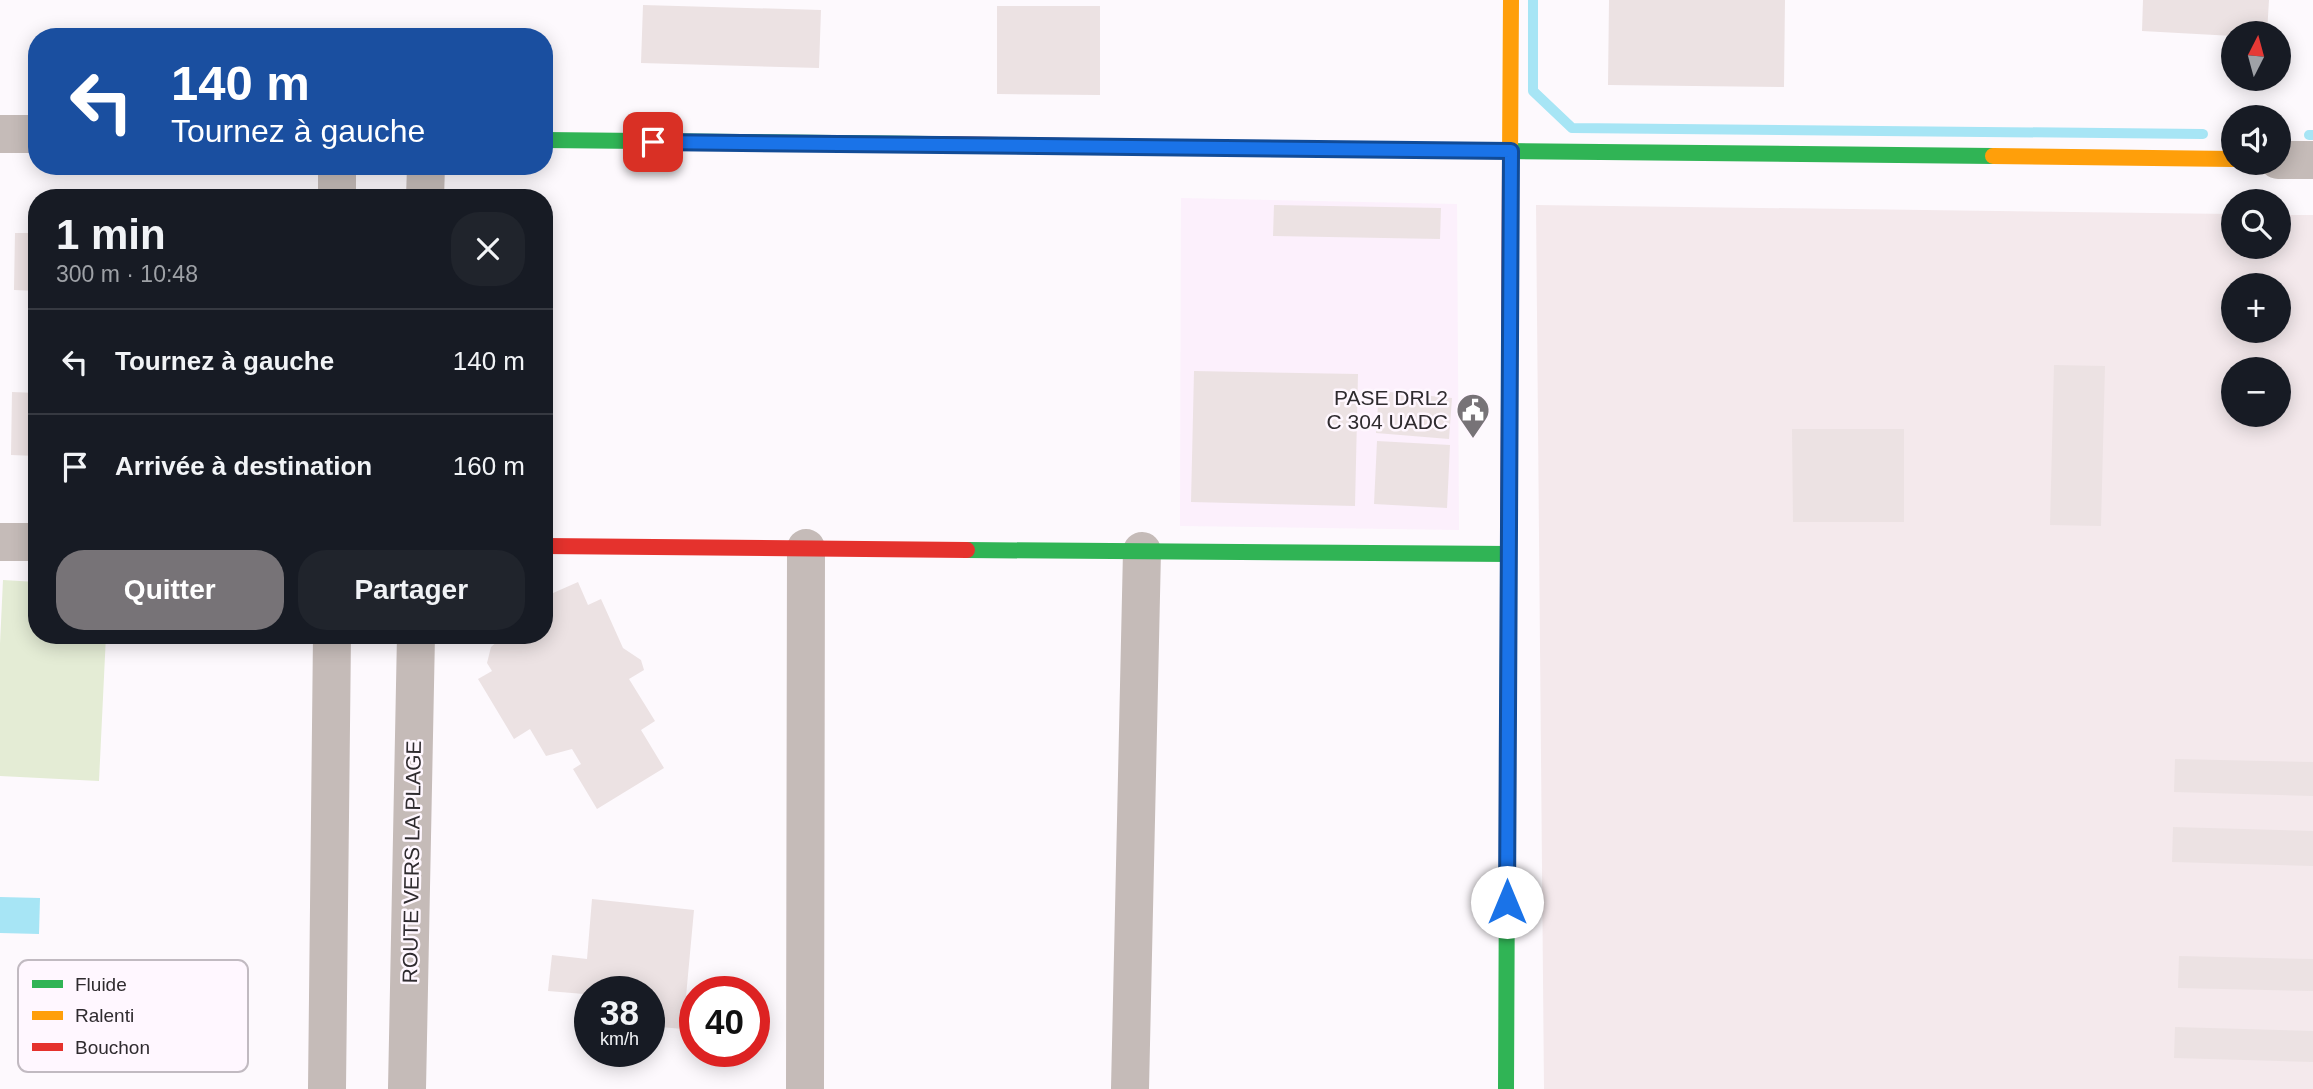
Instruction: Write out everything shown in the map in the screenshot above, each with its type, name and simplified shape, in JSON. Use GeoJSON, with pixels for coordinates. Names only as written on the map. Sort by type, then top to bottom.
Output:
{"type":"FeatureCollection","features":[{"type":"Feature","properties":{"kind":"street"},"geometry":{"type":"LineString","coordinates":[[1506,1089],[1511,0]]}},
{"type":"Feature","properties":{"kind":"street"},"geometry":{"type":"LineString","coordinates":[[0,134],[28,134]]}},
{"type":"Feature","properties":{"kind":"street"},"geometry":{"type":"LineString","coordinates":[[553,140],[2221,159]]}},
{"type":"Feature","properties":{"kind":"street"},"geometry":{"type":"LineString","coordinates":[[2291,160],[2313,160]]}},
{"type":"Feature","properties":{"kind":"street"},"geometry":{"type":"LineString","coordinates":[[0,542],[28,542]]}},
{"type":"Feature","properties":{"kind":"street"},"geometry":{"type":"LineString","coordinates":[[553,546],[1509,554]]}},
{"type":"Feature","properties":{"kind":"street"},"geometry":{"type":"LineString","coordinates":[[806,548],[806,1089]]}},
{"type":"Feature","properties":{"kind":"street"},"geometry":{"type":"LineString","coordinates":[[1130,1089],[1142,551]]}},
{"type":"Feature","properties":{"kind":"street"},"geometry":{"type":"LineString","coordinates":[[327,1089],[332,644]]}},
{"type":"Feature","properties":{"kind":"street","name":"ROUTE VERS LA PLAGE"},"geometry":{"type":"LineString","coordinates":[[407,1089],[416,644]]}},
{"type":"Feature","properties":{"kind":"shaded area"},"geometry":{"type":"Polygon","coordinates":[[[1181,198],[1457,204],[1459,530],[1180,526],[1181,198]]]}},
{"type":"Feature","properties":{"kind":"shaded area"},"geometry":{"type":"Polygon","coordinates":[[[1536,205],[2221,214],[2221,259],[2291,259],[2291,215],[2313,215],[2313,1089],[1544,1089],[1536,205]]]}},
{"type":"Feature","properties":{"kind":"green space"},"geometry":{"type":"Polygon","coordinates":[[[3,580],[28,581],[28,644],[106,644],[99,781],[0,776],[3,580]]]}},
{"type":"Feature","properties":{"kind":"water"},"geometry":{"type":"Polygon","coordinates":[[[0,897],[40,898],[39,934],[0,933],[0,897]]]}},
{"type":"Feature","properties":{"kind":"building"},"geometry":{"type":"Polygon","coordinates":[[[1609,0],[1785,0],[1784,87],[1608,85],[1609,0]]]}},
{"type":"Feature","properties":{"kind":"building"},"geometry":{"type":"Polygon","coordinates":[[[2143,0],[2269,0],[2268,21],[2221,21],[2221,35],[2142,31],[2143,0]]]}},
{"type":"Feature","properties":{"kind":"building"},"geometry":{"type":"Polygon","coordinates":[[[643,5],[821,10],[819,68],[641,63],[643,5]]]}},
{"type":"Feature","properties":{"kind":"building"},"geometry":{"type":"Polygon","coordinates":[[[997,6],[1100,6],[1100,95],[997,94],[997,6]]]}},
{"type":"Feature","properties":{"kind":"building"},"geometry":{"type":"Polygon","coordinates":[[[1274,205],[1441,208],[1440,239],[1273,236],[1274,205]]]}},
{"type":"Feature","properties":{"kind":"building"},"geometry":{"type":"Polygon","coordinates":[[[15,233],[28,233],[28,291],[14,290],[15,233]]]}},
{"type":"Feature","properties":{"kind":"building"},"geometry":{"type":"Polygon","coordinates":[[[2054,365],[2105,366],[2101,526],[2050,525],[2054,365]]]}},
{"type":"Feature","properties":{"kind":"building"},"geometry":{"type":"Polygon","coordinates":[[[1194,371],[1358,374],[1355,506],[1191,502],[1194,371]]]}},
{"type":"Feature","properties":{"kind":"building"},"geometry":{"type":"Polygon","coordinates":[[[1379,391],[1452,398],[1449,439],[1376,433],[1379,391]]]}},
{"type":"Feature","properties":{"kind":"building"},"geometry":{"type":"Polygon","coordinates":[[[12,392],[28,393],[28,456],[11,455],[12,392]]]}},
{"type":"Feature","properties":{"kind":"building"},"geometry":{"type":"Polygon","coordinates":[[[1792,429],[1904,429],[1904,522],[1793,522],[1792,429]]]}},
{"type":"Feature","properties":{"kind":"building"},"geometry":{"type":"Polygon","coordinates":[[[1377,441],[1450,445],[1447,508],[1374,504],[1377,441]]]}},
{"type":"Feature","properties":{"kind":"building"},"geometry":{"type":"Polygon","coordinates":[[[578,582],[588,605],[601,599],[623,648],[641,660],[644,670],[629,679],[655,721],[641,730],[664,768],[597,809],[573,769],[581,764],[572,749],[546,756],[530,729],[514,739],[478,679],[492,671],[487,663],[491,647],[494,644],[553,644],[553,593],[578,582]]]}},
{"type":"Feature","properties":{"kind":"building"},"geometry":{"type":"Polygon","coordinates":[[[2175,759],[2313,762],[2313,796],[2174,792],[2175,759]]]}},
{"type":"Feature","properties":{"kind":"building"},"geometry":{"type":"Polygon","coordinates":[[[2173,827],[2313,831],[2313,866],[2172,862],[2173,827]]]}},
{"type":"Feature","properties":{"kind":"building"},"geometry":{"type":"Polygon","coordinates":[[[592,899],[694,910],[688,976],[679,976],[679,1029],[665,1027],[665,976],[574,976],[574,993],[548,991],[552,955],[587,959],[592,899]]]}},
{"type":"Feature","properties":{"kind":"building"},"geometry":{"type":"Polygon","coordinates":[[[2179,956],[2313,959],[2313,991],[2178,988],[2179,956]]]}},
{"type":"Feature","properties":{"kind":"building"},"geometry":{"type":"Polygon","coordinates":[[[2175,1027],[2313,1031],[2313,1062],[2174,1058],[2175,1027]]]}},
{"type":"Feature","properties":{"kind":"waterway"},"geometry":{"type":"LineString","coordinates":[[1533,0],[1533,91],[1572,128],[2203,134]]}},
{"type":"Feature","properties":{"kind":"traffic: fast"},"geometry":{"type":"LineString","coordinates":[[553,140],[929,144]]}},
{"type":"Feature","properties":{"kind":"traffic: fast"},"geometry":{"type":"LineString","coordinates":[[1507,151],[1993,156]]}},
{"type":"Feature","properties":{"kind":"traffic: fast"},"geometry":{"type":"LineString","coordinates":[[967,550],[1509,554]]}},
{"type":"Feature","properties":{"kind":"traffic: fast"},"geometry":{"type":"LineString","coordinates":[[1506,1089],[1508,637]]}},
{"type":"Feature","properties":{"kind":"traffic: slow"},"geometry":{"type":"LineString","coordinates":[[1510,159],[1511,0]]}},
{"type":"Feature","properties":{"kind":"traffic: slow"},"geometry":{"type":"LineString","coordinates":[[1221,148],[1507,151]]}},
{"type":"Feature","properties":{"kind":"traffic: slow"},"geometry":{"type":"LineString","coordinates":[[1993,156],[2221,159]]}},
{"type":"Feature","properties":{"kind":"traffic: jam"},"geometry":{"type":"LineString","coordinates":[[929,144],[1221,148]]}},
{"type":"Feature","properties":{"kind":"traffic: jam"},"geometry":{"type":"LineString","coordinates":[[1508,637],[1510,159]]}},
{"type":"Feature","properties":{"kind":"traffic: jam"},"geometry":{"type":"LineString","coordinates":[[553,546],[967,550]]}},
{"type":"Feature","properties":{"kind":"place","name":"PASE DRL2 C 304 UADC"},"geometry":{"type":"Point","coordinates":[1473,440]}},
{"type":"Feature","properties":{"kind":"route"},"geometry":{"type":"LineString","coordinates":[[653,142],[1511,151],[1507,902]]}}]}
